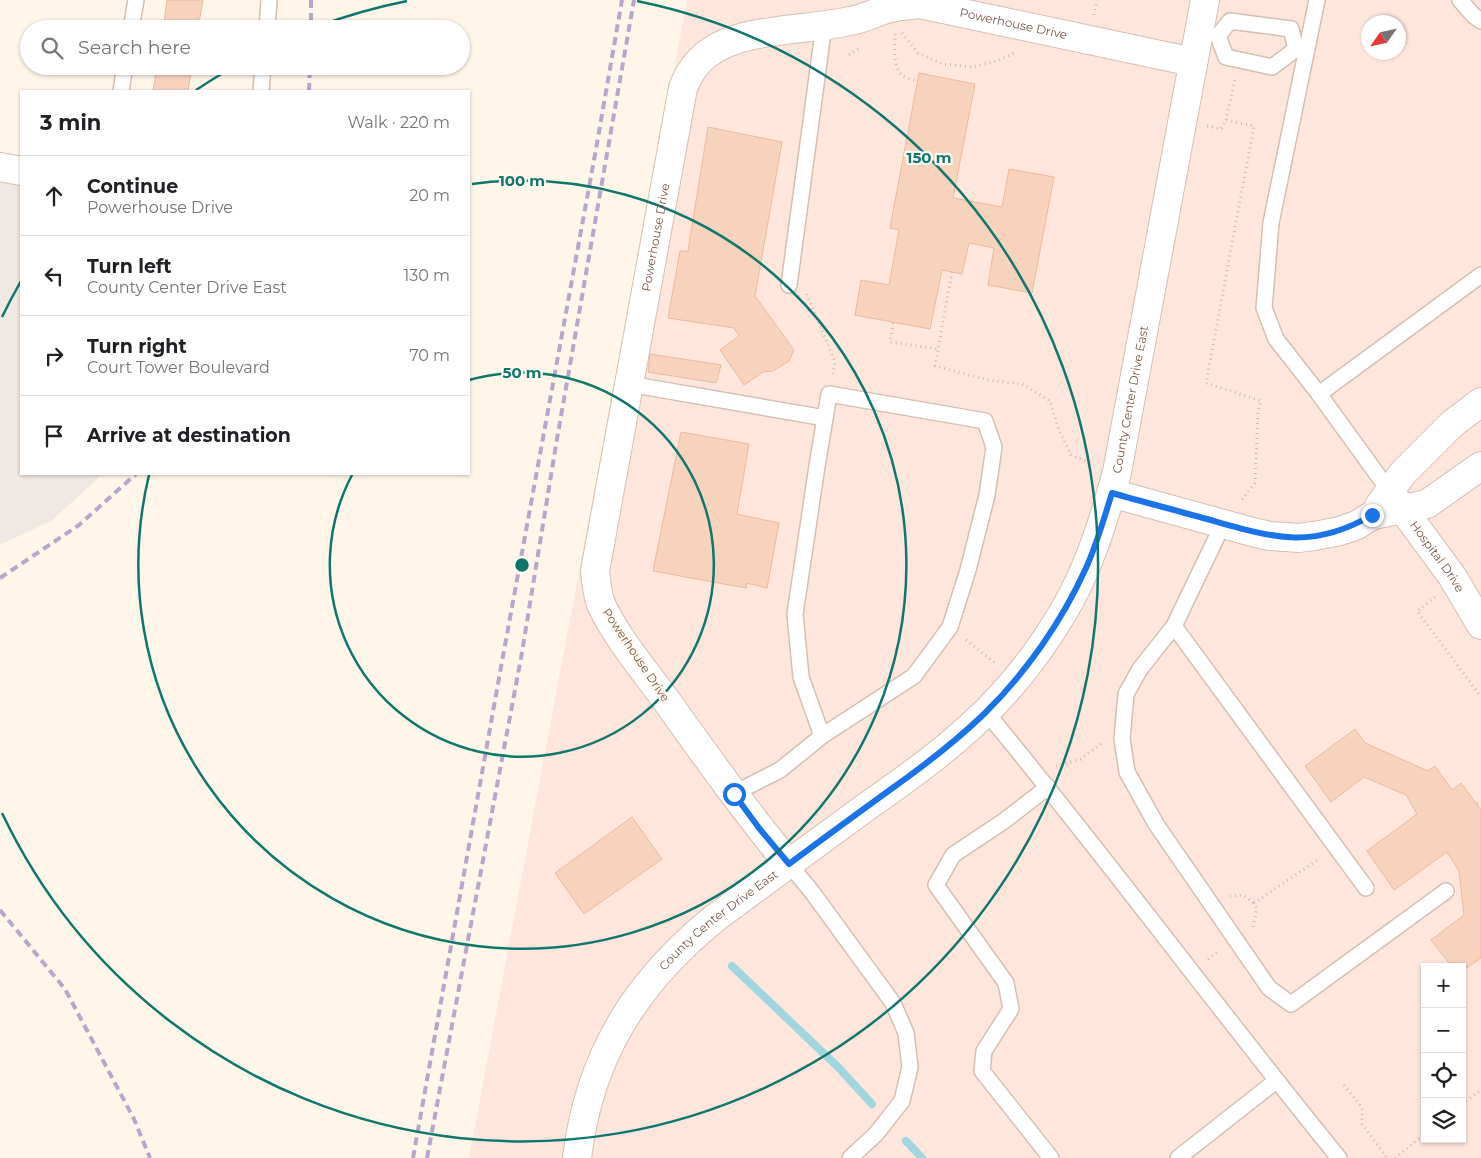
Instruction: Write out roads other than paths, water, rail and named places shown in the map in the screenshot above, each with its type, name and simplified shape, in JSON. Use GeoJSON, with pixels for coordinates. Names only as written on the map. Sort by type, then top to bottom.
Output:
{"type":"FeatureCollection","features":[{"type":"Feature","properties":{"kind":"street","name":"County Center Drive East"},"geometry":{"type":"LineString","coordinates":[[577,1158],[585,1112],[600,1066],[618,1029],[642,991],[665,964],[715,918],[936,756],[986,712],[1022,670],[1064,610],[1086,568],[1112,493],[1117,472],[1193,62],[1209,34],[1205,0]]}},
{"type":"Feature","properties":{"kind":"street","name":"Powerhouse Drive"},"geometry":{"type":"LineString","coordinates":[[789,864],[759,828],[614,627],[597,592],[594,571],[683,88],[687,78],[699,61],[715,48],[740,38],[851,21],[901,3],[920,4],[1193,62]]}},
{"type":"Feature","properties":{"kind":"street"},"geometry":{"type":"LineString","coordinates":[[0,167],[20,171]]}},
{"type":"Feature","properties":{"kind":"street"},"geometry":{"type":"LineString","coordinates":[[1397,500],[1403,473],[1452,424],[1481,402]]}},
{"type":"Feature","properties":{"kind":"street"},"geometry":{"type":"LineString","coordinates":[[1112,493],[1270,536],[1299,538],[1340,531],[1357,525],[1397,500],[1427,504],[1481,466]]}},
{"type":"Feature","properties":{"kind":"street","name":"Hospital Drive"},"geometry":{"type":"LineString","coordinates":[[1397,500],[1452,576],[1481,625]]}},
{"type":"Feature","properties":{"kind":"lane"},"geometry":{"type":"LineString","coordinates":[[133,20],[136,0]]}},
{"type":"Feature","properties":{"kind":"lane"},"geometry":{"type":"LineString","coordinates":[[268,20],[269,0]]}},
{"type":"Feature","properties":{"kind":"lane"},"geometry":{"type":"LineString","coordinates":[[1317,0],[1302,50],[1271,223],[1264,308],[1276,339],[1397,500]]}},
{"type":"Feature","properties":{"kind":"lane"},"geometry":{"type":"LineString","coordinates":[[1460,0],[1481,21]]}},
{"type":"Feature","properties":{"kind":"lane"},"geometry":{"type":"LineString","coordinates":[[1230,21],[1291,29],[1302,50],[1272,67],[1226,57],[1209,34],[1230,21]]}},
{"type":"Feature","properties":{"kind":"lane"},"geometry":{"type":"LineString","coordinates":[[789,280],[824,26]]}},
{"type":"Feature","properties":{"kind":"lane"},"geometry":{"type":"LineString","coordinates":[[121,90],[124,75]]}},
{"type":"Feature","properties":{"kind":"lane"},"geometry":{"type":"LineString","coordinates":[[261,90],[262,75]]}},
{"type":"Feature","properties":{"kind":"lane"},"geometry":{"type":"LineString","coordinates":[[1319,394],[1481,275]]}},
{"type":"Feature","properties":{"kind":"lane"},"geometry":{"type":"LineString","coordinates":[[629,384],[825,418]]}},
{"type":"Feature","properties":{"kind":"lane"},"geometry":{"type":"LineString","coordinates":[[734,794],[780,770],[822,736],[914,676],[950,627],[968,570],[987,495],[994,447],[985,421],[829,394],[795,614],[801,677],[822,736]]}},
{"type":"Feature","properties":{"kind":"lane"},"geometry":{"type":"LineString","coordinates":[[1223,524],[1174,626],[1140,669],[1126,694],[1122,739],[1127,772],[1156,824],[1269,988],[1291,1004],[1446,891]]}},
{"type":"Feature","properties":{"kind":"lane"},"geometry":{"type":"LineString","coordinates":[[1174,626],[1366,888]]}},
{"type":"Feature","properties":{"kind":"lane"},"geometry":{"type":"LineString","coordinates":[[986,712],[1048,787],[1276,1081],[1339,1158]]}},
{"type":"Feature","properties":{"kind":"lane"},"geometry":{"type":"LineString","coordinates":[[1048,787],[1004,821],[953,855],[936,886],[1006,983],[1011,1009],[984,1051],[982,1071],[1051,1158]]}},
{"type":"Feature","properties":{"kind":"lane"},"geometry":{"type":"LineString","coordinates":[[789,864],[812,892],[893,1003],[906,1033],[910,1067],[902,1101],[876,1134],[850,1158]]}},
{"type":"Feature","properties":{"kind":"lane"},"geometry":{"type":"LineString","coordinates":[[1178,1158],[1276,1081]]}},
{"type":"Feature","properties":{"kind":"waterway"},"geometry":{"type":"LineString","coordinates":[[732,966],[837,1066],[872,1104]]}},
{"type":"Feature","properties":{"kind":"waterway"},"geometry":{"type":"LineString","coordinates":[[906,1141],[922,1158]]}},
{"type":"Feature","properties":{"kind":"railway"},"geometry":{"type":"LineString","coordinates":[[311,0],[311,20]]}},
{"type":"Feature","properties":{"kind":"railway"},"geometry":{"type":"LineString","coordinates":[[413,1158],[622,0]]}},
{"type":"Feature","properties":{"kind":"railway"},"geometry":{"type":"LineString","coordinates":[[427,1158],[521,658],[557,439],[634,0]]}},
{"type":"Feature","properties":{"kind":"railway"},"geometry":{"type":"LineString","coordinates":[[309,90],[310,75]]}},
{"type":"Feature","properties":{"kind":"railway"},"geometry":{"type":"LineString","coordinates":[[0,578],[79,525],[135,475]]}},
{"type":"Feature","properties":{"kind":"railway"},"geometry":{"type":"LineString","coordinates":[[0,910],[65,989],[134,1119],[150,1158]]}}]}
